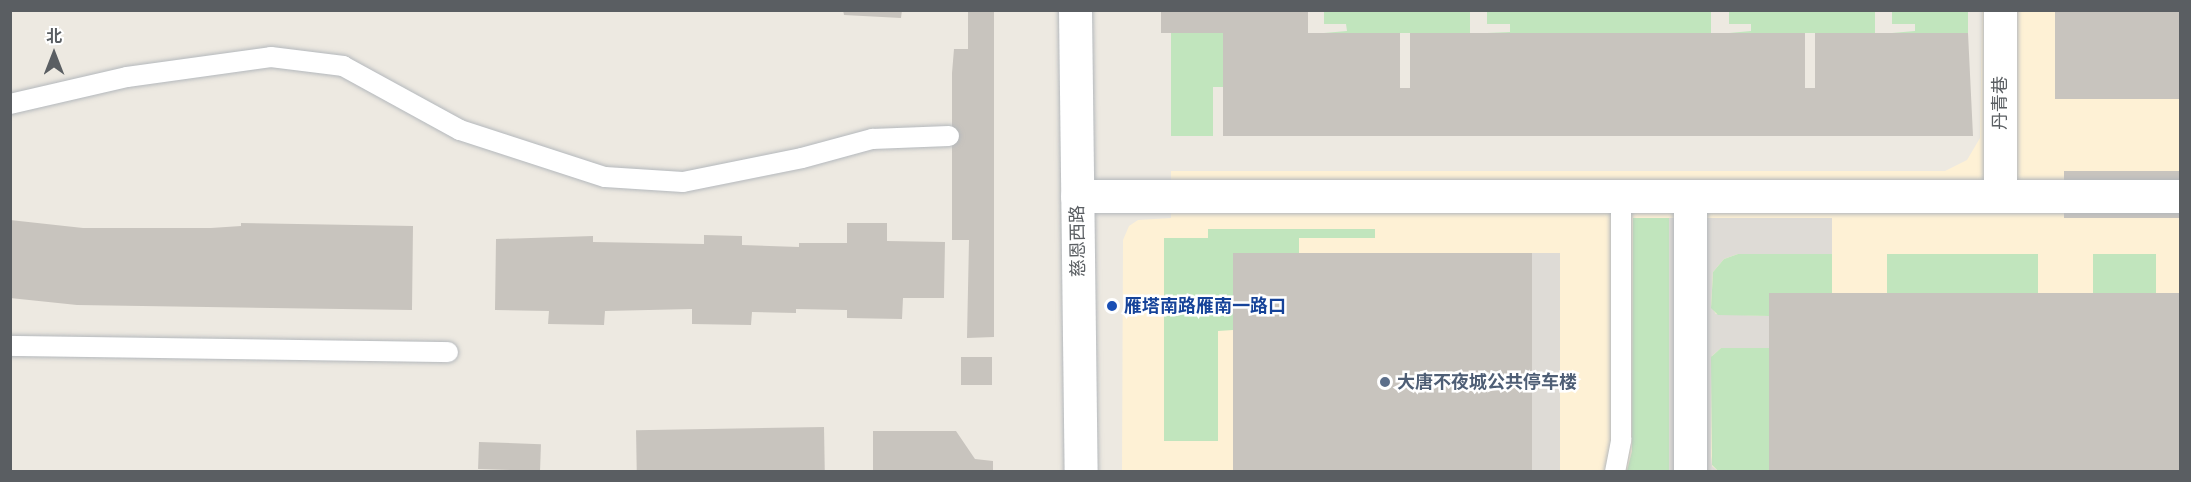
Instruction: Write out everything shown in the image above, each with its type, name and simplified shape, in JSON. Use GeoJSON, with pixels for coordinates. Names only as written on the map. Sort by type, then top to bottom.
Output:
{"type":"FeatureCollection","features":[{"type":"Feature","properties":{"kind":"street","name":"慈恩西路"},"geometry":{"type":"LineString","coordinates":[[1075,10],[1081,471]]}},
{"type":"Feature","properties":{"kind":"street","name":"丹青巷"},"geometry":{"type":"LineString","coordinates":[[2000,10],[2000,196]]}},
{"type":"Feature","properties":{"kind":"street"},"geometry":{"type":"LineString","coordinates":[[1077,196],[2181,196]]}},
{"type":"Feature","properties":{"kind":"street"},"geometry":{"type":"LineString","coordinates":[[1690,196],[1690,471]]}},
{"type":"Feature","properties":{"kind":"lane"},"geometry":{"type":"LineString","coordinates":[[10,104],[127,77],[270,57],[343,66],[460,130],[605,177],[683,182],[802,158],[872,139],[949,136]]}},
{"type":"Feature","properties":{"kind":"lane"},"geometry":{"type":"LineString","coordinates":[[1615,471],[1622,440],[1622,196]]}},
{"type":"Feature","properties":{"kind":"lane"},"geometry":{"type":"LineString","coordinates":[[10,346],[448,352]]}},
{"type":"Feature","properties":{"kind":"shaded area"},"geometry":{"type":"Polygon","coordinates":[[[1982,11],[2180,11],[2180,471],[1122,472],[1123,240],[1129,226],[1138,220],[1171,218],[1171,171],[1945,171],[1967,160],[1980,138],[1982,11]]]}},
{"type":"Feature","properties":{"kind":"shaded area"},"geometry":{"type":"Polygon","coordinates":[[[1669,218],[1832,218],[1832,254],[1738,254],[1724,259],[1713,272],[1711,306],[1716,314],[1769,316],[1769,348],[1721,348],[1712,356],[1711,455],[1712,466],[1718,471],[1669,471],[1669,218]]]}},
{"type":"Feature","properties":{"kind":"shaded area"},"geometry":{"type":"Polygon","coordinates":[[[1532,253],[1560,253],[1560,471],[1532,471],[1532,253]]]}},
{"type":"Feature","properties":{"kind":"green space"},"geometry":{"type":"Polygon","coordinates":[[[1324,11],[1470,11],[1470,33],[1324,33],[1347,31],[1346,24],[1324,24],[1324,11]]]}},
{"type":"Feature","properties":{"kind":"green space"},"geometry":{"type":"Polygon","coordinates":[[[1487,11],[1711,11],[1711,33],[1487,33],[1510,32],[1510,24],[1487,24],[1487,11]]]}},
{"type":"Feature","properties":{"kind":"green space"},"geometry":{"type":"Polygon","coordinates":[[[1729,11],[1875,11],[1875,33],[1729,33],[1751,31],[1751,24],[1729,24],[1729,11]]]}},
{"type":"Feature","properties":{"kind":"green space"},"geometry":{"type":"Polygon","coordinates":[[[1892,11],[1968,11],[1968,33],[1892,33],[1915,31],[1915,24],[1892,24],[1892,11]]]}},
{"type":"Feature","properties":{"kind":"green space"},"geometry":{"type":"Polygon","coordinates":[[[1171,33],[1223,33],[1223,87],[1213,87],[1213,136],[1171,136],[1171,33]]]}},
{"type":"Feature","properties":{"kind":"green space"},"geometry":{"type":"Polygon","coordinates":[[[1633,218],[1669,218],[1669,471],[1627,471],[1632,451],[1633,218]]]}},
{"type":"Feature","properties":{"kind":"green space"},"geometry":{"type":"Polygon","coordinates":[[[1208,229],[1375,229],[1375,238],[1299,238],[1299,253],[1233,330],[1218,331],[1218,441],[1164,441],[1164,238],[1208,238],[1208,229]]]}},
{"type":"Feature","properties":{"kind":"green space"},"geometry":{"type":"Polygon","coordinates":[[[1738,254],[1832,254],[1832,293],[1769,293],[1769,316],[1718,315],[1711,308],[1713,272],[1724,259],[1738,254]]]}},
{"type":"Feature","properties":{"kind":"green space"},"geometry":{"type":"Polygon","coordinates":[[[1887,254],[2038,254],[2038,293],[1887,293],[1887,254]]]}},
{"type":"Feature","properties":{"kind":"green space"},"geometry":{"type":"Polygon","coordinates":[[[2093,254],[2156,254],[2156,293],[2093,293],[2093,254]]]}},
{"type":"Feature","properties":{"kind":"green space"},"geometry":{"type":"Polygon","coordinates":[[[1721,348],[1769,348],[1769,471],[1718,471],[1712,465],[1711,357],[1721,348]]]}},
{"type":"Feature","properties":{"kind":"building"},"geometry":{"type":"Polygon","coordinates":[[[843,10],[902,10],[901,18],[844,15],[843,10]]]}},
{"type":"Feature","properties":{"kind":"building"},"geometry":{"type":"Polygon","coordinates":[[[968,10],[994,10],[994,337],[967,338],[969,240],[952,240],[952,73],[954,49],[968,49],[968,10]]]}},
{"type":"Feature","properties":{"kind":"building"},"geometry":{"type":"Polygon","coordinates":[[[1161,10],[1308,10],[1308,33],[1400,33],[1400,88],[1410,88],[1410,33],[1805,33],[1805,88],[1815,88],[1815,33],[1968,33],[1973,136],[1223,136],[1223,33],[1161,33],[1161,10]]]}},
{"type":"Feature","properties":{"kind":"building"},"geometry":{"type":"Polygon","coordinates":[[[2055,10],[2180,10],[2180,99],[2055,99],[2055,10]]]}},
{"type":"Feature","properties":{"kind":"building"},"geometry":{"type":"Polygon","coordinates":[[[2064,171],[2180,171],[2180,218],[2064,218],[2064,171]]]}},
{"type":"Feature","properties":{"kind":"building"},"geometry":{"type":"Polygon","coordinates":[[[10,220],[83,228],[211,228],[241,226],[241,223],[413,226],[412,310],[77,305],[10,298],[10,220]]]}},
{"type":"Feature","properties":{"kind":"building"},"geometry":{"type":"Polygon","coordinates":[[[847,223],[887,223],[887,241],[945,242],[944,298],[903,298],[902,319],[847,318],[847,310],[796,309],[796,313],[752,312],[751,325],[692,324],[692,309],[605,311],[604,325],[548,324],[549,311],[495,310],[496,239],[593,236],[593,242],[704,244],[704,235],[742,236],[742,245],[799,247],[799,243],[847,243],[847,223]]]}},
{"type":"Feature","properties":{"kind":"building","name":"大唐不夜城公共停车楼"},"geometry":{"type":"Polygon","coordinates":[[[1233,253],[1532,253],[1532,472],[1233,472],[1233,253]]]}},
{"type":"Feature","properties":{"kind":"building"},"geometry":{"type":"Polygon","coordinates":[[[1769,293],[2180,293],[2180,472],[1769,472],[1769,293]]]}},
{"type":"Feature","properties":{"kind":"building"},"geometry":{"type":"Polygon","coordinates":[[[961,357],[992,357],[992,385],[961,385],[961,357]]]}},
{"type":"Feature","properties":{"kind":"building"},"geometry":{"type":"Polygon","coordinates":[[[824,427],[825,472],[637,472],[636,430],[824,427]]]}},
{"type":"Feature","properties":{"kind":"building"},"geometry":{"type":"Polygon","coordinates":[[[873,431],[956,431],[975,459],[993,461],[993,472],[873,472],[873,431]]]}},
{"type":"Feature","properties":{"kind":"building"},"geometry":{"type":"Polygon","coordinates":[[[479,442],[541,444],[540,471],[478,469],[479,442]]]}},
{"type":"Feature","properties":{"kind":"place","name":"雁塔南路雁南一路口"},"geometry":{"type":"Point","coordinates":[1112,306]}},
{"type":"Feature","properties":{"kind":"place","name":"大唐不夜城公共停车楼"},"geometry":{"type":"Point","coordinates":[1385,382]}}]}
